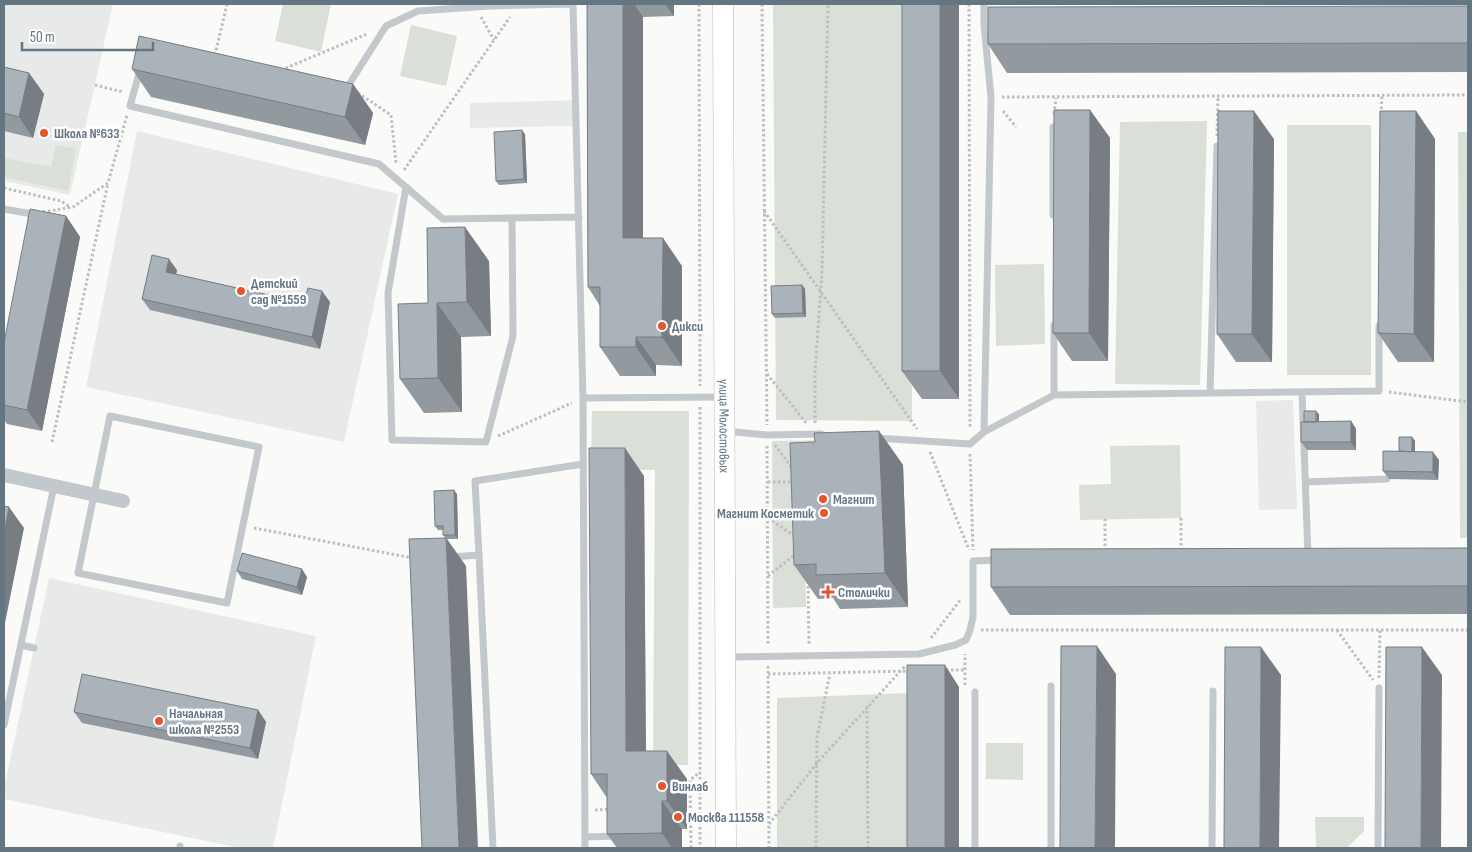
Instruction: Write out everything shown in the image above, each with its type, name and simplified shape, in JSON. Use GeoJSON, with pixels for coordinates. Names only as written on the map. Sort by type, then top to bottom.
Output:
{"type":"FeatureCollection","features":[{"type":"Feature","properties":{"kind":"street","name":"улица Молостовых"},"geometry":{"type":"LineString","coordinates":[[723,4],[726,848]]}},
{"type":"Feature","properties":{"kind":"street"},"geometry":{"type":"LineString","coordinates":[[4,475],[123,501]]}},
{"type":"Feature","properties":{"kind":"lane"},"geometry":{"type":"LineString","coordinates":[[338,84],[348,86],[386,26],[418,11],[573,4],[584,398],[585,848]]}},
{"type":"Feature","properties":{"kind":"lane"},"geometry":{"type":"LineString","coordinates":[[984,4],[984,25],[991,97],[984,432]]}},
{"type":"Feature","properties":{"kind":"lane"},"geometry":{"type":"LineString","coordinates":[[142,58],[130,106],[379,164],[443,219],[579,217]]}},
{"type":"Feature","properties":{"kind":"lane"},"geometry":{"type":"LineString","coordinates":[[1053,127],[1054,226]]}},
{"type":"Feature","properties":{"kind":"lane"},"geometry":{"type":"LineString","coordinates":[[1210,393],[1217,146]]}},
{"type":"Feature","properties":{"kind":"lane"},"geometry":{"type":"LineString","coordinates":[[406,187],[388,293],[392,440],[486,442],[514,336],[512,218]]}},
{"type":"Feature","properties":{"kind":"lane"},"geometry":{"type":"LineString","coordinates":[[4,209],[32,214],[30,224]]}},
{"type":"Feature","properties":{"kind":"lane"},"geometry":{"type":"LineString","coordinates":[[1054,316],[1054,396]]}},
{"type":"Feature","properties":{"kind":"lane"},"geometry":{"type":"LineString","coordinates":[[868,437],[970,444],[984,432],[1054,396],[1379,390],[1379,322]]}},
{"type":"Feature","properties":{"kind":"lane"},"geometry":{"type":"LineString","coordinates":[[1302,392],[1308,559]]}},
{"type":"Feature","properties":{"kind":"lane"},"geometry":{"type":"LineString","coordinates":[[584,398],[724,397]]}},
{"type":"Feature","properties":{"kind":"lane"},"geometry":{"type":"LineString","coordinates":[[110,416],[259,446],[227,603],[78,573],[94,495],[110,416]]}},
{"type":"Feature","properties":{"kind":"lane"},"geometry":{"type":"LineString","coordinates":[[725,432],[767,435],[831,435]]}},
{"type":"Feature","properties":{"kind":"lane"},"geometry":{"type":"LineString","coordinates":[[493,848],[475,481],[583,464]]}},
{"type":"Feature","properties":{"kind":"lane"},"geometry":{"type":"LineString","coordinates":[[1306,482],[1386,479]]}},
{"type":"Feature","properties":{"kind":"lane"},"geometry":{"type":"LineString","coordinates":[[4,726],[54,486]]}},
{"type":"Feature","properties":{"kind":"lane"},"geometry":{"type":"LineString","coordinates":[[418,559],[479,555]]}},
{"type":"Feature","properties":{"kind":"lane"},"geometry":{"type":"LineString","coordinates":[[1298,559],[1317,559]]}},
{"type":"Feature","properties":{"kind":"lane"},"geometry":{"type":"LineString","coordinates":[[725,657],[919,654],[955,645],[966,640],[973,617],[973,560],[1002,560]]}},
{"type":"Feature","properties":{"kind":"lane"},"geometry":{"type":"LineString","coordinates":[[21,645],[34,648]]}},
{"type":"Feature","properties":{"kind":"lane"},"geometry":{"type":"LineString","coordinates":[[1051,848],[1052,686]]}},
{"type":"Feature","properties":{"kind":"lane"},"geometry":{"type":"LineString","coordinates":[[1378,848],[1379,688]]}},
{"type":"Feature","properties":{"kind":"lane"},"geometry":{"type":"LineString","coordinates":[[1212,848],[1213,690]]}},
{"type":"Feature","properties":{"kind":"lane"},"geometry":{"type":"LineString","coordinates":[[975,848],[976,692]]}},
{"type":"Feature","properties":{"kind":"lane"},"geometry":{"type":"LineString","coordinates":[[585,837],[627,836]]}},
{"type":"Feature","properties":{"kind":"path"},"geometry":{"type":"LineString","coordinates":[[215,55],[227,4]]}},
{"type":"Feature","properties":{"kind":"path"},"geometry":{"type":"LineString","coordinates":[[698,4],[700,848]]}},
{"type":"Feature","properties":{"kind":"path"},"geometry":{"type":"LineString","coordinates":[[815,434],[815,372],[821,294],[828,4]]}},
{"type":"Feature","properties":{"kind":"path"},"geometry":{"type":"LineString","coordinates":[[970,4],[970,444],[973,560]]}},
{"type":"Feature","properties":{"kind":"path"},"geometry":{"type":"LineString","coordinates":[[398,179],[518,6]]}},
{"type":"Feature","properties":{"kind":"path"},"geometry":{"type":"LineString","coordinates":[[476,7],[494,40]]}},
{"type":"Feature","properties":{"kind":"path"},"geometry":{"type":"LineString","coordinates":[[281,70],[386,26]]}},
{"type":"Feature","properties":{"kind":"path"},"geometry":{"type":"LineString","coordinates":[[95,85],[133,95]]}},
{"type":"Feature","properties":{"kind":"path"},"geometry":{"type":"LineString","coordinates":[[348,86],[391,115],[398,179]]}},
{"type":"Feature","properties":{"kind":"path"},"geometry":{"type":"LineString","coordinates":[[1381,121],[1382,95]]}},
{"type":"Feature","properties":{"kind":"path"},"geometry":{"type":"LineString","coordinates":[[991,97],[1468,95]]}},
{"type":"Feature","properties":{"kind":"path"},"geometry":{"type":"LineString","coordinates":[[1217,146],[1218,96]]}},
{"type":"Feature","properties":{"kind":"path"},"geometry":{"type":"LineString","coordinates":[[1053,127],[1056,98]]}},
{"type":"Feature","properties":{"kind":"path"},"geometry":{"type":"LineString","coordinates":[[52,442],[108,183],[130,106]]}},
{"type":"Feature","properties":{"kind":"path"},"geometry":{"type":"LineString","coordinates":[[32,214],[70,207],[108,183]]}},
{"type":"Feature","properties":{"kind":"path"},"geometry":{"type":"LineString","coordinates":[[4,188],[61,201],[70,207]]}},
{"type":"Feature","properties":{"kind":"path"},"geometry":{"type":"LineString","coordinates":[[764,210],[925,440],[973,560]]}},
{"type":"Feature","properties":{"kind":"path"},"geometry":{"type":"LineString","coordinates":[[766,373],[815,434]]}},
{"type":"Feature","properties":{"kind":"path"},"geometry":{"type":"LineString","coordinates":[[1379,390],[1468,402]]}},
{"type":"Feature","properties":{"kind":"path"},"geometry":{"type":"LineString","coordinates":[[486,442],[584,398]]}},
{"type":"Feature","properties":{"kind":"path"},"geometry":{"type":"LineString","coordinates":[[767,435],[792,468]]}},
{"type":"Feature","properties":{"kind":"path"},"geometry":{"type":"LineString","coordinates":[[768,482],[797,482]]}},
{"type":"Feature","properties":{"kind":"path"},"geometry":{"type":"LineString","coordinates":[[768,518],[800,539]]}},
{"type":"Feature","properties":{"kind":"path"},"geometry":{"type":"LineString","coordinates":[[1181,518],[1181,559]]}},
{"type":"Feature","properties":{"kind":"path"},"geometry":{"type":"LineString","coordinates":[[1105,519],[1105,560]]}},
{"type":"Feature","properties":{"kind":"path"},"geometry":{"type":"LineString","coordinates":[[243,526],[418,559]]}},
{"type":"Feature","properties":{"kind":"path"},"geometry":{"type":"LineString","coordinates":[[768,576],[801,550]]}},
{"type":"Feature","properties":{"kind":"path"},"geometry":{"type":"LineString","coordinates":[[808,572],[809,655]]}},
{"type":"Feature","properties":{"kind":"path"},"geometry":{"type":"LineString","coordinates":[[768,825],[817,763],[867,706],[898,672],[919,654],[973,584]]}},
{"type":"Feature","properties":{"kind":"path"},"geometry":{"type":"LineString","coordinates":[[970,630],[1468,630]]}},
{"type":"Feature","properties":{"kind":"path"},"geometry":{"type":"LineString","coordinates":[[1338,630],[1379,688]]}},
{"type":"Feature","properties":{"kind":"path"},"geometry":{"type":"LineString","coordinates":[[1379,688],[1380,630]]}},
{"type":"Feature","properties":{"kind":"path"},"geometry":{"type":"LineString","coordinates":[[936,671],[965,670]]}},
{"type":"Feature","properties":{"kind":"path"},"geometry":{"type":"LineString","coordinates":[[768,674],[917,671]]}},
{"type":"Feature","properties":{"kind":"path"},"geometry":{"type":"LineString","coordinates":[[816,848],[817,737],[830,673]]}},
{"type":"Feature","properties":{"kind":"path"},"geometry":{"type":"LineString","coordinates":[[867,706],[868,848]]}},
{"type":"Feature","properties":{"kind":"path"},"geometry":{"type":"LineString","coordinates":[[691,848],[690,780],[700,772]]}},
{"type":"Feature","properties":{"kind":"path"},"geometry":{"type":"LineString","coordinates":[[612,809],[619,809]]}},
{"type":"Feature","properties":{"kind":"path"},"geometry":{"type":"LineString","coordinates":[[690,814],[700,815]]}},
{"type":"Feature","properties":{"kind":"shaded area","name":"Школа №633"},"geometry":{"type":"Polygon","coordinates":[[[4,4],[113,4],[70,195],[4,181],[4,4]]]}},
{"type":"Feature","properties":{"kind":"shaded area"},"geometry":{"type":"Polygon","coordinates":[[[283,4],[331,4],[321,52],[275,41],[283,4]]]}},
{"type":"Feature","properties":{"kind":"shaded area"},"geometry":{"type":"Polygon","coordinates":[[[773,4],[911,4],[912,421],[776,420],[773,4]]]}},
{"type":"Feature","properties":{"kind":"shaded area"},"geometry":{"type":"Polygon","coordinates":[[[411,25],[457,36],[446,86],[400,76],[411,25]]]}},
{"type":"Feature","properties":{"kind":"shaded area"},"geometry":{"type":"Polygon","coordinates":[[[576,100],[576,126],[470,128],[470,103],[576,100]]]}},
{"type":"Feature","properties":{"kind":"shaded area"},"geometry":{"type":"Polygon","coordinates":[[[1207,121],[1200,385],[1115,384],[1120,122],[1207,121]]]}},
{"type":"Feature","properties":{"kind":"shaded area"},"geometry":{"type":"Polygon","coordinates":[[[1287,125],[1371,125],[1371,375],[1287,375],[1287,125]]]}},
{"type":"Feature","properties":{"kind":"shaded area","name":"Детский сад №1559"},"geometry":{"type":"Polygon","coordinates":[[[137,131],[398,194],[344,442],[86,387],[137,131]]]}},
{"type":"Feature","properties":{"kind":"shaded area"},"geometry":{"type":"Polygon","coordinates":[[[1458,132],[1468,132],[1468,538],[1460,538],[1458,132]]]}},
{"type":"Feature","properties":{"kind":"shaded area"},"geometry":{"type":"Polygon","coordinates":[[[56,145],[76,149],[68,191],[4,177],[4,158],[51,167],[56,145]]]}},
{"type":"Feature","properties":{"kind":"shaded area"},"geometry":{"type":"Polygon","coordinates":[[[1044,264],[1045,344],[996,346],[995,265],[1044,264]]]}},
{"type":"Feature","properties":{"kind":"shaded area"},"geometry":{"type":"Polygon","coordinates":[[[1293,400],[1297,509],[1259,510],[1256,401],[1293,400]]]}},
{"type":"Feature","properties":{"kind":"shaded area"},"geometry":{"type":"Polygon","coordinates":[[[592,411],[689,411],[688,765],[653,765],[655,470],[591,469],[592,411]]]}},
{"type":"Feature","properties":{"kind":"shaded area"},"geometry":{"type":"Polygon","coordinates":[[[833,440],[803,473],[806,607],[773,608],[772,441],[833,440]]]}},
{"type":"Feature","properties":{"kind":"shaded area"},"geometry":{"type":"Polygon","coordinates":[[[1180,445],[1181,518],[1080,520],[1079,485],[1111,484],[1110,446],[1180,445]]]}},
{"type":"Feature","properties":{"kind":"shaded area","name":"Начальная школа №2553"},"geometry":{"type":"Polygon","coordinates":[[[49,578],[316,636],[273,848],[240,848],[4,799],[4,789],[49,578]]]}},
{"type":"Feature","properties":{"kind":"shaded area"},"geometry":{"type":"Polygon","coordinates":[[[910,693],[912,848],[777,848],[777,698],[910,693]]]}},
{"type":"Feature","properties":{"kind":"shaded area"},"geometry":{"type":"Polygon","coordinates":[[[986,743],[1023,743],[1023,780],[986,779],[986,743]]]}},
{"type":"Feature","properties":{"kind":"shaded area"},"geometry":{"type":"Polygon","coordinates":[[[1315,817],[1364,817],[1364,831],[1347,848],[1316,848],[1315,817]]]}},
{"type":"Feature","properties":{"kind":"building"},"geometry":{"type":"Polygon","coordinates":[[[587,4],[623,4],[623,238],[663,238],[662,337],[636,337],[636,347],[600,347],[600,287],[588,287],[587,4]]]}},
{"type":"Feature","properties":{"kind":"building"},"geometry":{"type":"Polygon","coordinates":[[[902,4],[940,4],[940,371],[902,371],[902,4]]]}},
{"type":"Feature","properties":{"kind":"building"},"geometry":{"type":"Polygon","coordinates":[[[1468,6],[1468,43],[988,44],[988,7],[1468,6]]]}},
{"type":"Feature","properties":{"kind":"building"},"geometry":{"type":"Polygon","coordinates":[[[139,36],[353,84],[345,117],[132,69],[139,36]]]}},
{"type":"Feature","properties":{"kind":"building"},"geometry":{"type":"Polygon","coordinates":[[[4,67],[29,73],[19,117],[4,113],[4,67]]]}},
{"type":"Feature","properties":{"kind":"building"},"geometry":{"type":"Polygon","coordinates":[[[1054,110],[1090,110],[1089,333],[1053,333],[1054,110]]]}},
{"type":"Feature","properties":{"kind":"building"},"geometry":{"type":"Polygon","coordinates":[[[1218,111],[1254,111],[1252,334],[1217,334],[1218,111]]]}},
{"type":"Feature","properties":{"kind":"building"},"geometry":{"type":"Polygon","coordinates":[[[1380,111],[1416,111],[1414,334],[1378,333],[1380,111]]]}},
{"type":"Feature","properties":{"kind":"building"},"geometry":{"type":"Polygon","coordinates":[[[522,130],[524,179],[496,181],[494,132],[522,130]]]}},
{"type":"Feature","properties":{"kind":"building"},"geometry":{"type":"Polygon","coordinates":[[[30,209],[66,216],[27,410],[4,405],[4,343],[30,209]]]}},
{"type":"Feature","properties":{"kind":"building"},"geometry":{"type":"Polygon","coordinates":[[[465,227],[467,302],[437,303],[438,378],[400,379],[398,304],[428,303],[427,228],[465,227]]]}},
{"type":"Feature","properties":{"kind":"building"},"geometry":{"type":"Polygon","coordinates":[[[152,255],[169,259],[166,272],[304,303],[308,288],[322,291],[312,337],[142,299],[152,255]]]}},
{"type":"Feature","properties":{"kind":"building"},"geometry":{"type":"Polygon","coordinates":[[[802,285],[803,313],[772,314],[771,286],[802,285]]]}},
{"type":"Feature","properties":{"kind":"building"},"geometry":{"type":"Polygon","coordinates":[[[1304,411],[1316,411],[1316,422],[1304,422],[1304,411]]]}},
{"type":"Feature","properties":{"kind":"building"},"geometry":{"type":"Polygon","coordinates":[[[1351,421],[1351,442],[1301,442],[1301,422],[1351,421]]]}},
{"type":"Feature","properties":{"kind":"building"},"geometry":{"type":"Polygon","coordinates":[[[879,431],[885,573],[816,575],[816,564],[794,565],[790,443],[815,442],[814,433],[879,431]]]}},
{"type":"Feature","properties":{"kind":"building"},"geometry":{"type":"Polygon","coordinates":[[[1399,437],[1412,437],[1412,452],[1399,451],[1399,437]]]}},
{"type":"Feature","properties":{"kind":"building"},"geometry":{"type":"Polygon","coordinates":[[[589,448],[625,448],[626,751],[667,751],[667,801],[662,801],[662,833],[607,834],[607,774],[591,774],[589,448]]]}},
{"type":"Feature","properties":{"kind":"building"},"geometry":{"type":"Polygon","coordinates":[[[1383,451],[1433,452],[1433,472],[1383,471],[1383,451]]]}},
{"type":"Feature","properties":{"kind":"building"},"geometry":{"type":"Polygon","coordinates":[[[454,490],[455,535],[443,535],[443,526],[435,526],[434,491],[454,490]]]}},
{"type":"Feature","properties":{"kind":"building"},"geometry":{"type":"Polygon","coordinates":[[[4,506],[9,507],[4,533],[4,506]]]}},
{"type":"Feature","properties":{"kind":"building"},"geometry":{"type":"Polygon","coordinates":[[[446,538],[459,848],[422,848],[409,539],[446,538]]]}},
{"type":"Feature","properties":{"kind":"building"},"geometry":{"type":"Polygon","coordinates":[[[1468,548],[1468,586],[991,587],[991,549],[1468,548]]]}},
{"type":"Feature","properties":{"kind":"building"},"geometry":{"type":"Polygon","coordinates":[[[242,553],[302,569],[297,587],[237,571],[242,553]]]}},
{"type":"Feature","properties":{"kind":"building"},"geometry":{"type":"Polygon","coordinates":[[[1061,646],[1097,646],[1095,848],[1060,848],[1061,646]]]}},
{"type":"Feature","properties":{"kind":"building"},"geometry":{"type":"Polygon","coordinates":[[[1225,647],[1261,647],[1260,848],[1224,848],[1225,647]]]}},
{"type":"Feature","properties":{"kind":"building"},"geometry":{"type":"Polygon","coordinates":[[[1386,647],[1422,647],[1421,848],[1385,848],[1386,647]]]}},
{"type":"Feature","properties":{"kind":"building"},"geometry":{"type":"Polygon","coordinates":[[[907,665],[945,665],[945,848],[907,848],[907,665]]]}},
{"type":"Feature","properties":{"kind":"building"},"geometry":{"type":"Polygon","coordinates":[[[82,674],[258,710],[250,748],[74,712],[82,674]]]}},
{"type":"Feature","properties":{"kind":"place","name":"Школа №633"},"geometry":{"type":"Point","coordinates":[44,133]}},
{"type":"Feature","properties":{"kind":"place","name":"Детский сад №1559"},"geometry":{"type":"Point","coordinates":[241,291]}},
{"type":"Feature","properties":{"kind":"place","name":"Дикси"},"geometry":{"type":"Point","coordinates":[662,326]}},
{"type":"Feature","properties":{"kind":"place","name":"Магнит"},"geometry":{"type":"Point","coordinates":[823,499]}},
{"type":"Feature","properties":{"kind":"place","name":"Магнит Косметик"},"geometry":{"type":"Point","coordinates":[824,513]}},
{"type":"Feature","properties":{"kind":"place","name":"Столички"},"geometry":{"type":"Point","coordinates":[828,592]}},
{"type":"Feature","properties":{"kind":"place","name":"Начальная школа №2553"},"geometry":{"type":"Point","coordinates":[159,721]}},
{"type":"Feature","properties":{"kind":"place","name":"Винлаб"},"geometry":{"type":"Point","coordinates":[662,786]}},
{"type":"Feature","properties":{"kind":"place","name":"Москва 111558"},"geometry":{"type":"Point","coordinates":[678,817]}}]}
